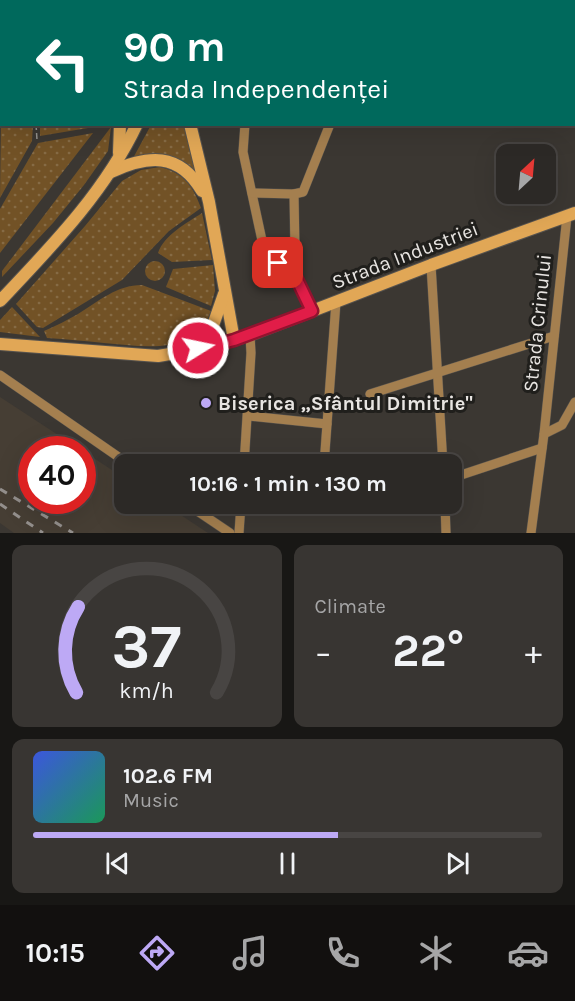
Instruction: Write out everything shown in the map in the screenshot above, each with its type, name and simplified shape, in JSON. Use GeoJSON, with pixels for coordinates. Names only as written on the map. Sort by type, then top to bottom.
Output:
{"type":"FeatureCollection","features":[{"type":"Feature","properties":{"kind":"street"},"geometry":{"type":"LineString","coordinates":[[119,159],[120,126]]}},
{"type":"Feature","properties":{"kind":"street"},"geometry":{"type":"LineString","coordinates":[[0,301],[65,229],[110,173],[136,126]]}},
{"type":"Feature","properties":{"kind":"street"},"geometry":{"type":"LineString","coordinates":[[190,126],[209,202],[234,340]]}},
{"type":"Feature","properties":{"kind":"street"},"geometry":{"type":"LineString","coordinates":[[245,126],[243,152],[266,259],[291,267]]}},
{"type":"Feature","properties":{"kind":"street"},"geometry":{"type":"LineString","coordinates":[[252,193],[294,194],[303,192],[329,126]]}},
{"type":"Feature","properties":{"kind":"street"},"geometry":{"type":"LineString","coordinates":[[110,173],[143,160],[161,160],[178,166],[195,179],[209,202]]}},
{"type":"Feature","properties":{"kind":"street"},"geometry":{"type":"LineString","coordinates":[[294,194],[295,250],[291,267],[312,311]]}},
{"type":"Feature","properties":{"kind":"street","name":"Strada Industriei"},"geometry":{"type":"LineString","coordinates":[[0,345],[158,356],[196,350],[250,335],[571,214]]}},
{"type":"Feature","properties":{"kind":"street","name":"Strada Crinului"},"geometry":{"type":"LineString","coordinates":[[531,533],[571,214]]}},
{"type":"Feature","properties":{"kind":"street"},"geometry":{"type":"LineString","coordinates":[[431,265],[442,454]]}},
{"type":"Feature","properties":{"kind":"street"},"geometry":{"type":"LineString","coordinates":[[196,350],[210,331],[225,293]]}},
{"type":"Feature","properties":{"kind":"street"},"geometry":{"type":"LineString","coordinates":[[325,454],[336,302]]}},
{"type":"Feature","properties":{"kind":"street"},"geometry":{"type":"LineString","coordinates":[[245,454],[249,416],[250,335]]}},
{"type":"Feature","properties":{"kind":"street"},"geometry":{"type":"LineString","coordinates":[[370,394],[554,336]]}},
{"type":"Feature","properties":{"kind":"street"},"geometry":{"type":"LineString","coordinates":[[0,375],[114,454]]}},
{"type":"Feature","properties":{"kind":"street"},"geometry":{"type":"LineString","coordinates":[[544,434],[562,425],[575,402]]}},
{"type":"Feature","properties":{"kind":"street"},"geometry":{"type":"LineString","coordinates":[[249,416],[327,424]]}},
{"type":"Feature","properties":{"kind":"street"},"geometry":{"type":"LineString","coordinates":[[462,475],[542,448]]}},
{"type":"Feature","properties":{"kind":"street"},"geometry":{"type":"LineString","coordinates":[[202,514],[230,533]]}},
{"type":"Feature","properties":{"kind":"street"},"geometry":{"type":"LineString","coordinates":[[239,533],[240,514]]}},
{"type":"Feature","properties":{"kind":"street"},"geometry":{"type":"LineString","coordinates":[[446,514],[447,533]]}},
{"type":"Feature","properties":{"kind":"path"},"geometry":{"type":"LineString","coordinates":[[36,126],[37,140]]}},
{"type":"Feature","properties":{"kind":"shaded area"},"geometry":{"type":"Polygon","coordinates":[[[1,126],[33,126],[32,141],[0,198],[1,126]]]}},
{"type":"Feature","properties":{"kind":"shaded area"},"geometry":{"type":"Polygon","coordinates":[[[40,126],[100,126],[40,136],[40,126]]]}},
{"type":"Feature","properties":{"kind":"shaded area"},"geometry":{"type":"Polygon","coordinates":[[[150,126],[186,126],[199,177],[188,168],[132,160],[150,126]]]}},
{"type":"Feature","properties":{"kind":"shaded area"},"geometry":{"type":"Polygon","coordinates":[[[111,127],[108,151],[84,185],[53,223],[2,277],[2,271],[111,127]]]}},
{"type":"Feature","properties":{"kind":"shaded area"},"geometry":{"type":"Polygon","coordinates":[[[93,133],[0,253],[0,209],[38,143],[93,133]]]}},
{"type":"Feature","properties":{"kind":"shaded area"},"geometry":{"type":"Polygon","coordinates":[[[160,167],[175,173],[186,181],[195,193],[201,208],[169,231],[122,280],[43,328],[37,327],[16,304],[122,181],[141,170],[160,167]]]}},
{"type":"Feature","properties":{"kind":"shaded area"},"geometry":{"type":"Polygon","coordinates":[[[202,213],[212,260],[172,262],[158,253],[171,235],[202,213]]]}},
{"type":"Feature","properties":{"kind":"shaded area"},"geometry":{"type":"Polygon","coordinates":[[[155,261],[162,264],[165,271],[162,278],[155,281],[148,278],[145,271],[148,264],[155,261]]]}},
{"type":"Feature","properties":{"kind":"shaded area"},"geometry":{"type":"Polygon","coordinates":[[[213,265],[215,291],[211,306],[166,287],[173,269],[213,265]]]}},
{"type":"Feature","properties":{"kind":"shaded area"},"geometry":{"type":"Polygon","coordinates":[[[142,285],[211,311],[203,326],[193,336],[166,345],[134,346],[47,338],[44,331],[78,314],[108,295],[124,288],[142,285]]]}},
{"type":"Feature","properties":{"kind":"shaded area"},"geometry":{"type":"Polygon","coordinates":[[[12,307],[40,337],[0,332],[0,320],[12,307]]]}},
{"type":"Feature","properties":{"kind":"shaded area"},"geometry":{"type":"Polygon","coordinates":[[[0,397],[60,436],[18,436],[18,514],[96,514],[96,460],[114,471],[114,514],[179,514],[208,533],[14,533],[0,523],[0,397]]]}},
{"type":"Feature","properties":{"kind":"railway"},"geometry":{"type":"LineString","coordinates":[[0,489],[73,533]]}},
{"type":"Feature","properties":{"kind":"railway"},"geometry":{"type":"LineString","coordinates":[[0,504],[43,533]]}},
{"type":"Feature","properties":{"kind":"place","name":"Biserica „Sfântul Dimitrie\""},"geometry":{"type":"Point","coordinates":[206,403]}},
{"type":"Feature","properties":{"kind":"route"},"geometry":{"type":"LineString","coordinates":[[198,348],[196,350],[250,335],[312,311],[291,267],[278,263]]}}]}
